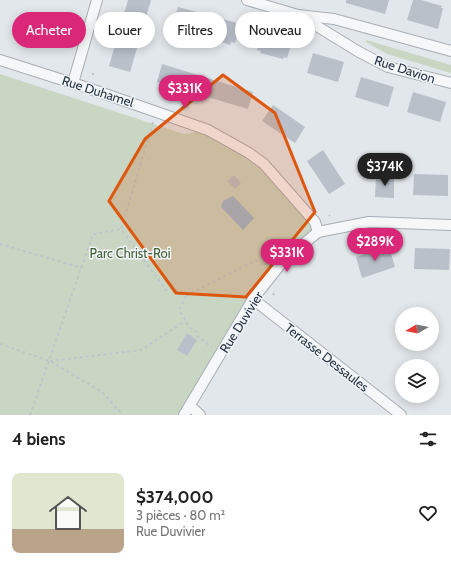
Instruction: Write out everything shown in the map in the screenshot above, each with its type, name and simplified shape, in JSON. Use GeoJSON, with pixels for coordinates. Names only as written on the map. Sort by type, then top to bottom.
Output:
{"type":"FeatureCollection","features":[{"type":"Feature","properties":{"kind":"street"},"geometry":{"type":"LineString","coordinates":[[73,83],[97,0]]}},
{"type":"Feature","properties":{"kind":"street","name":"Rue Davion"},"geometry":{"type":"LineString","coordinates":[[247,0],[288,12]]}},
{"type":"Feature","properties":{"kind":"street","name":"Rue Davion"},"geometry":{"type":"LineString","coordinates":[[315,17],[334,19],[451,51]]}},
{"type":"Feature","properties":{"kind":"street","name":"Rue Davion"},"geometry":{"type":"LineString","coordinates":[[315,25],[359,52],[388,67],[451,83]]}},
{"type":"Feature","properties":{"kind":"street","name":"Rue Duhamel"},"geometry":{"type":"LineString","coordinates":[[0,60],[73,83],[208,130],[250,153],[264,164],[315,222],[318,232]]}},
{"type":"Feature","properties":{"kind":"street","name":"Rue Duvivier"},"geometry":{"type":"LineString","coordinates":[[184,415],[253,298],[284,260],[318,232],[369,222],[451,225]]}},
{"type":"Feature","properties":{"kind":"street","name":"Terrasse Dessaules"},"geometry":{"type":"LineString","coordinates":[[253,298],[401,415]]}},
{"type":"Feature","properties":{"kind":"street"},"geometry":{"type":"LineString","coordinates":[[190,406],[200,415]]}},
{"type":"Feature","properties":{"kind":"path"},"geometry":{"type":"LineString","coordinates":[[121,229],[153,121]]}},
{"type":"Feature","properties":{"kind":"path"},"geometry":{"type":"LineString","coordinates":[[30,415],[93,234],[121,229]]}},
{"type":"Feature","properties":{"kind":"path"},"geometry":{"type":"LineString","coordinates":[[121,229],[166,290],[172,288],[186,296]]}},
{"type":"Feature","properties":{"kind":"path"},"geometry":{"type":"LineString","coordinates":[[0,244],[82,268]]}},
{"type":"Feature","properties":{"kind":"path"},"geometry":{"type":"LineString","coordinates":[[221,353],[196,336],[197,332],[190,328],[179,310],[186,296],[256,260],[273,274]]}},
{"type":"Feature","properties":{"kind":"path"},"geometry":{"type":"LineString","coordinates":[[50,361],[141,350],[186,321]]}},
{"type":"Feature","properties":{"kind":"path"},"geometry":{"type":"LineString","coordinates":[[0,344],[50,361],[102,392],[123,415]]}},
{"type":"Feature","properties":{"kind":"highlighted area"},"geometry":{"type":"Polygon","coordinates":[[[223,75],[275,113],[315,212],[246,297],[176,293],[109,201],[145,139],[223,75]]]}},
{"type":"Feature","properties":{"kind":"green space"},"geometry":{"type":"Polygon","coordinates":[[[366,40],[451,65],[451,73],[387,54],[366,42],[366,40]]]}},
{"type":"Feature","properties":{"kind":"green space","name":"Parc Christ-Roi"},"geometry":{"type":"Polygon","coordinates":[[[0,74],[184,134],[208,130],[249,153],[318,232],[284,260],[184,415],[0,415],[0,74]]]}},
{"type":"Feature","properties":{"kind":"water"},"geometry":{"type":"Polygon","coordinates":[[[233,196],[254,218],[243,230],[221,207],[223,201],[233,196]]]}},
{"type":"Feature","properties":{"kind":"building"},"geometry":{"type":"Polygon","coordinates":[[[128,0],[151,0],[148,12],[125,12],[128,0]]]}},
{"type":"Feature","properties":{"kind":"building"},"geometry":{"type":"Polygon","coordinates":[[[346,0],[389,0],[385,14],[346,3],[346,0]]]}},
{"type":"Feature","properties":{"kind":"building"},"geometry":{"type":"Polygon","coordinates":[[[413,0],[421,0],[442,6],[441,8],[443,8],[438,29],[407,20],[413,0]]]}},
{"type":"Feature","properties":{"kind":"building"},"geometry":{"type":"Polygon","coordinates":[[[178,7],[197,12],[176,12],[178,7]]]}},
{"type":"Feature","properties":{"kind":"building"},"geometry":{"type":"Polygon","coordinates":[[[227,20],[235,22],[235,43],[231,42],[230,45],[227,44],[227,20]]]}},
{"type":"Feature","properties":{"kind":"building"},"geometry":{"type":"Polygon","coordinates":[[[114,48],[137,48],[130,72],[109,66],[114,48]]]}},
{"type":"Feature","properties":{"kind":"building"},"geometry":{"type":"Polygon","coordinates":[[[258,48],[290,48],[287,58],[284,57],[283,59],[260,53],[261,51],[257,50],[258,48]]]}},
{"type":"Feature","properties":{"kind":"building"},"geometry":{"type":"Polygon","coordinates":[[[313,53],[344,62],[338,82],[307,73],[313,53]]]}},
{"type":"Feature","properties":{"kind":"building"},"geometry":{"type":"Polygon","coordinates":[[[162,64],[253,92],[248,109],[157,82],[162,64]]]}},
{"type":"Feature","properties":{"kind":"building"},"geometry":{"type":"Polygon","coordinates":[[[361,77],[394,87],[388,107],[355,97],[361,77]]]}},
{"type":"Feature","properties":{"kind":"building"},"geometry":{"type":"Polygon","coordinates":[[[413,92],[446,102],[440,122],[407,112],[413,92]]]}},
{"type":"Feature","properties":{"kind":"building"},"geometry":{"type":"Polygon","coordinates":[[[273,105],[305,127],[295,143],[262,121],[273,105]]]}},
{"type":"Feature","properties":{"kind":"building"},"geometry":{"type":"Polygon","coordinates":[[[323,150],[345,184],[329,194],[307,161],[323,150]]]}},
{"type":"Feature","properties":{"kind":"building"},"geometry":{"type":"Polygon","coordinates":[[[414,174],[448,175],[448,196],[413,195],[414,174]]]}},
{"type":"Feature","properties":{"kind":"building"},"geometry":{"type":"Polygon","coordinates":[[[234,175],[241,183],[235,189],[227,181],[234,175]]]}},
{"type":"Feature","properties":{"kind":"building"},"geometry":{"type":"Polygon","coordinates":[[[376,175],[394,176],[394,198],[375,197],[376,175]]]}},
{"type":"Feature","properties":{"kind":"building"},"geometry":{"type":"Polygon","coordinates":[[[389,247],[395,267],[362,278],[356,257],[389,247]]]}},
{"type":"Feature","properties":{"kind":"building"},"geometry":{"type":"Polygon","coordinates":[[[415,248],[450,249],[449,270],[414,269],[415,248]]]}},
{"type":"Feature","properties":{"kind":"building"},"geometry":{"type":"Polygon","coordinates":[[[187,333],[197,340],[187,356],[177,350],[187,333]]]}}]}
